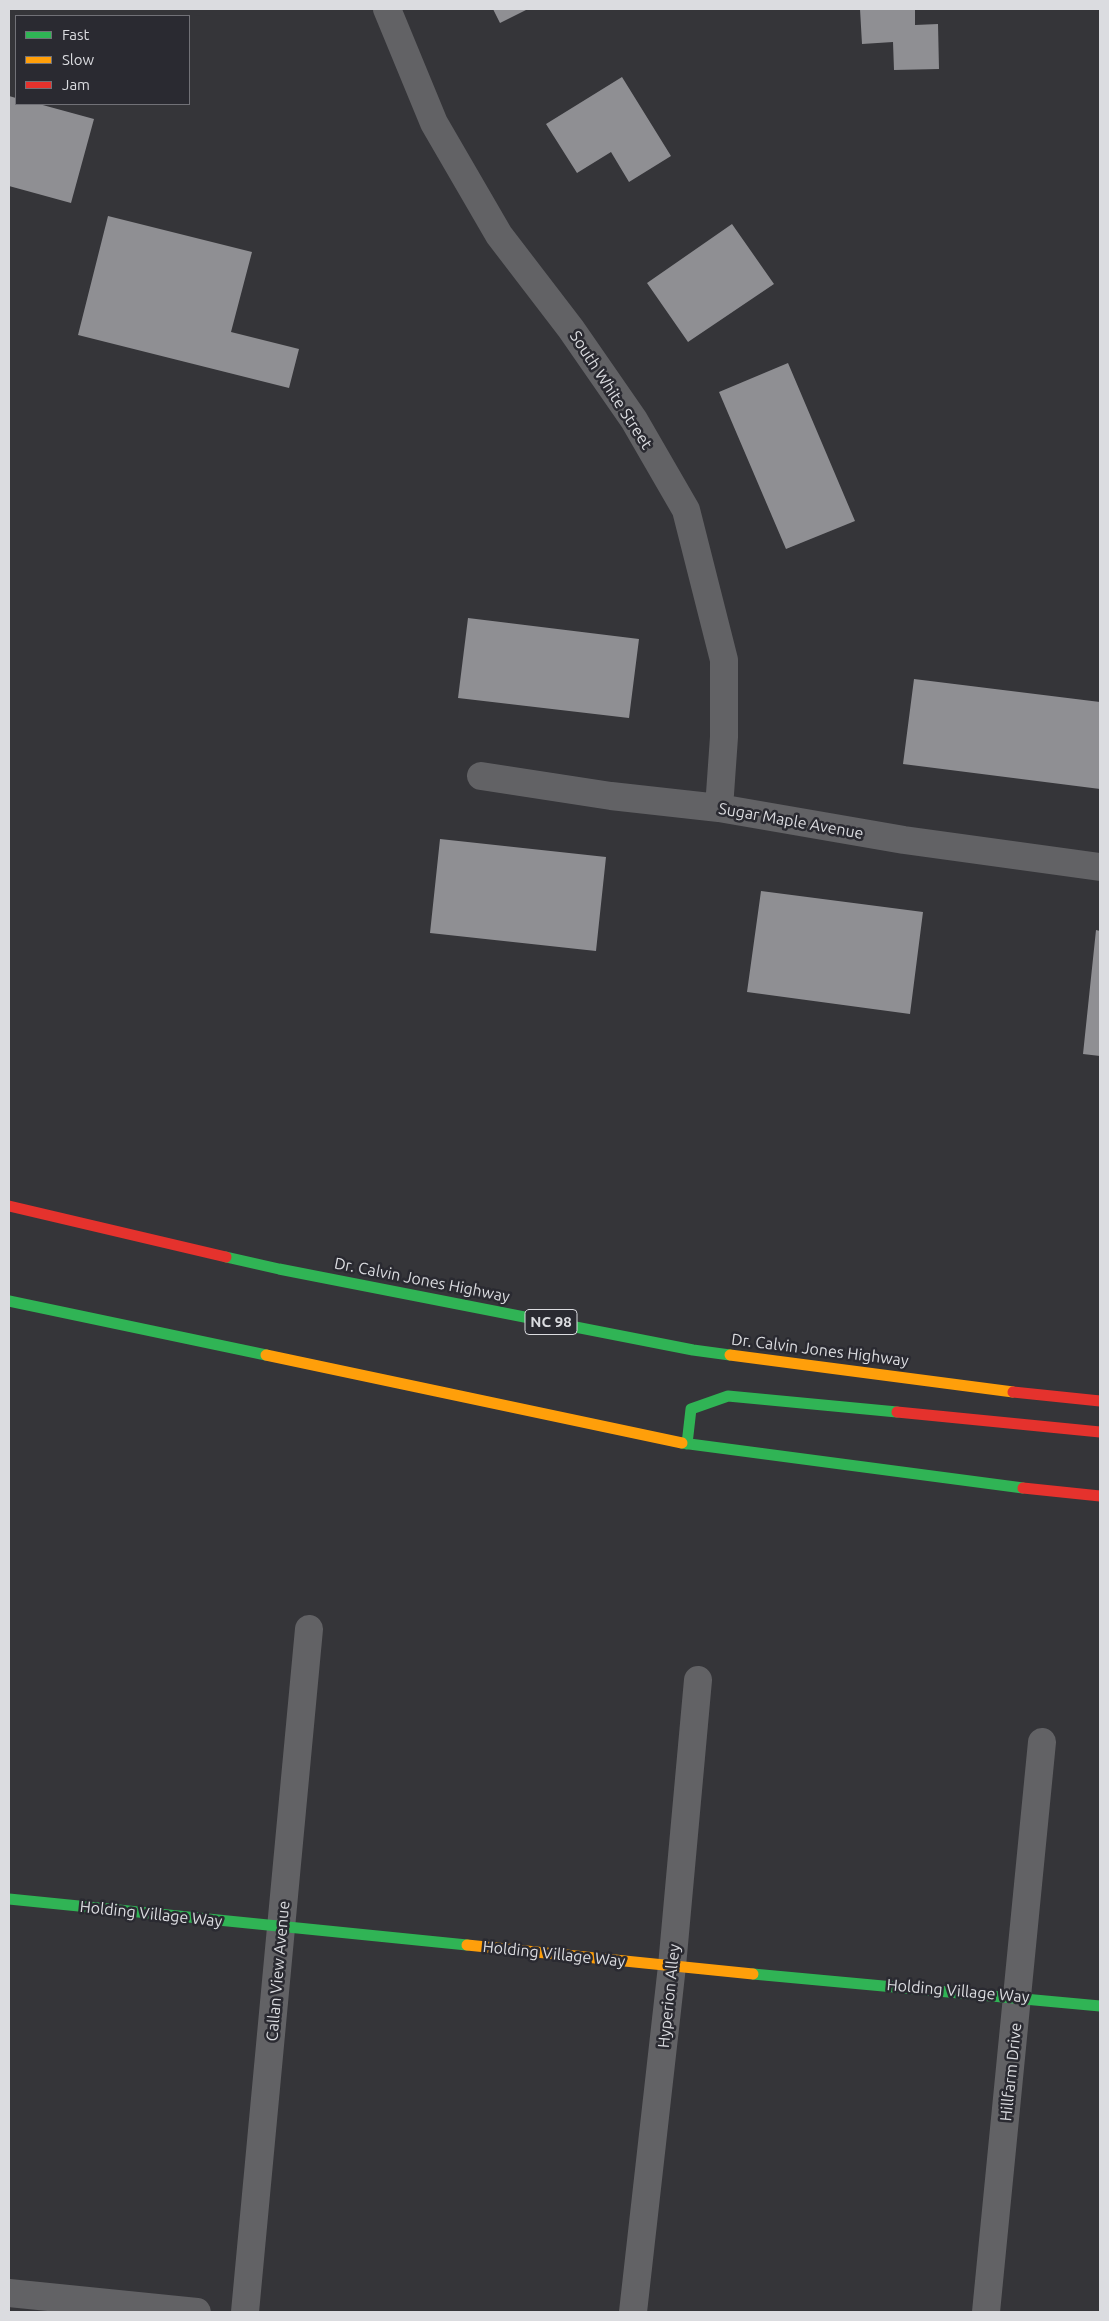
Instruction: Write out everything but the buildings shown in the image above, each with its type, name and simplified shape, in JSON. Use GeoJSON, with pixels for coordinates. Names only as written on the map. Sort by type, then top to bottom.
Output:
{"type":"FeatureCollection","features":[{"type":"Feature","properties":{"kind":"main road","name":"Dr. Calvin Jones Highway"},"geometry":{"type":"LineString","coordinates":[[9,1206],[279,1269],[693,1350],[1038,1395],[1100,1401]]}},
{"type":"Feature","properties":{"kind":"main road"},"geometry":{"type":"LineString","coordinates":[[9,1301],[687,1444],[1054,1492],[1100,1496]]}},
{"type":"Feature","properties":{"kind":"main road"},"geometry":{"type":"LineString","coordinates":[[687,1444],[691,1409],[728,1396],[1100,1432]]}},
{"type":"Feature","properties":{"kind":"main road","name":"Holding Village Way"},"geometry":{"type":"LineString","coordinates":[[9,1899],[672,1966],[1100,2006]]}},
{"type":"Feature","properties":{"kind":"street","name":"South White Street"},"geometry":{"type":"LineString","coordinates":[[387,9],[434,123],[499,235],[576,336],[634,420],[686,510],[724,660],[724,738],[719,808]]}},
{"type":"Feature","properties":{"kind":"street","name":"Sugar Maple Avenue"},"geometry":{"type":"LineString","coordinates":[[481,776],[611,796],[719,808],[904,840],[1100,867]]}},
{"type":"Feature","properties":{"kind":"street","name":"Callan View Avenue"},"geometry":{"type":"LineString","coordinates":[[245,2312],[283,1927],[309,1629]]}},
{"type":"Feature","properties":{"kind":"street","name":"Hyperion Alley"},"geometry":{"type":"LineString","coordinates":[[633,2312],[672,1966],[698,1680]]}},
{"type":"Feature","properties":{"kind":"street","name":"Hillfarm Drive"},"geometry":{"type":"LineString","coordinates":[[986,2312],[1042,1742]]}},
{"type":"Feature","properties":{"kind":"street"},"geometry":{"type":"LineString","coordinates":[[9,2293],[197,2312]]}},
{"type":"Feature","properties":{"kind":"traffic: fast"},"geometry":{"type":"LineString","coordinates":[[226,1257],[693,1350],[730,1355]]}},
{"type":"Feature","properties":{"kind":"traffic: fast"},"geometry":{"type":"LineString","coordinates":[[9,1301],[266,1355]]}},
{"type":"Feature","properties":{"kind":"traffic: fast"},"geometry":{"type":"LineString","coordinates":[[687,1444],[691,1409],[728,1396],[897,1412]]}},
{"type":"Feature","properties":{"kind":"traffic: fast"},"geometry":{"type":"LineString","coordinates":[[682,1443],[1023,1488]]}},
{"type":"Feature","properties":{"kind":"traffic: fast"},"geometry":{"type":"LineString","coordinates":[[9,1899],[467,1945]]}},
{"type":"Feature","properties":{"kind":"traffic: fast"},"geometry":{"type":"LineString","coordinates":[[753,1974],[1100,2006]]}},
{"type":"Feature","properties":{"kind":"traffic: slow"},"geometry":{"type":"LineString","coordinates":[[266,1355],[682,1443]]}},
{"type":"Feature","properties":{"kind":"traffic: slow"},"geometry":{"type":"LineString","coordinates":[[730,1355],[1013,1392]]}},
{"type":"Feature","properties":{"kind":"traffic: slow"},"geometry":{"type":"LineString","coordinates":[[467,1945],[753,1974]]}},
{"type":"Feature","properties":{"kind":"traffic: jam"},"geometry":{"type":"LineString","coordinates":[[9,1206],[226,1257]]}},
{"type":"Feature","properties":{"kind":"traffic: jam"},"geometry":{"type":"LineString","coordinates":[[1013,1392],[1100,1401]]}},
{"type":"Feature","properties":{"kind":"traffic: jam"},"geometry":{"type":"LineString","coordinates":[[897,1412],[1100,1432]]}},
{"type":"Feature","properties":{"kind":"traffic: jam"},"geometry":{"type":"LineString","coordinates":[[1023,1488],[1100,1496]]}}]}
